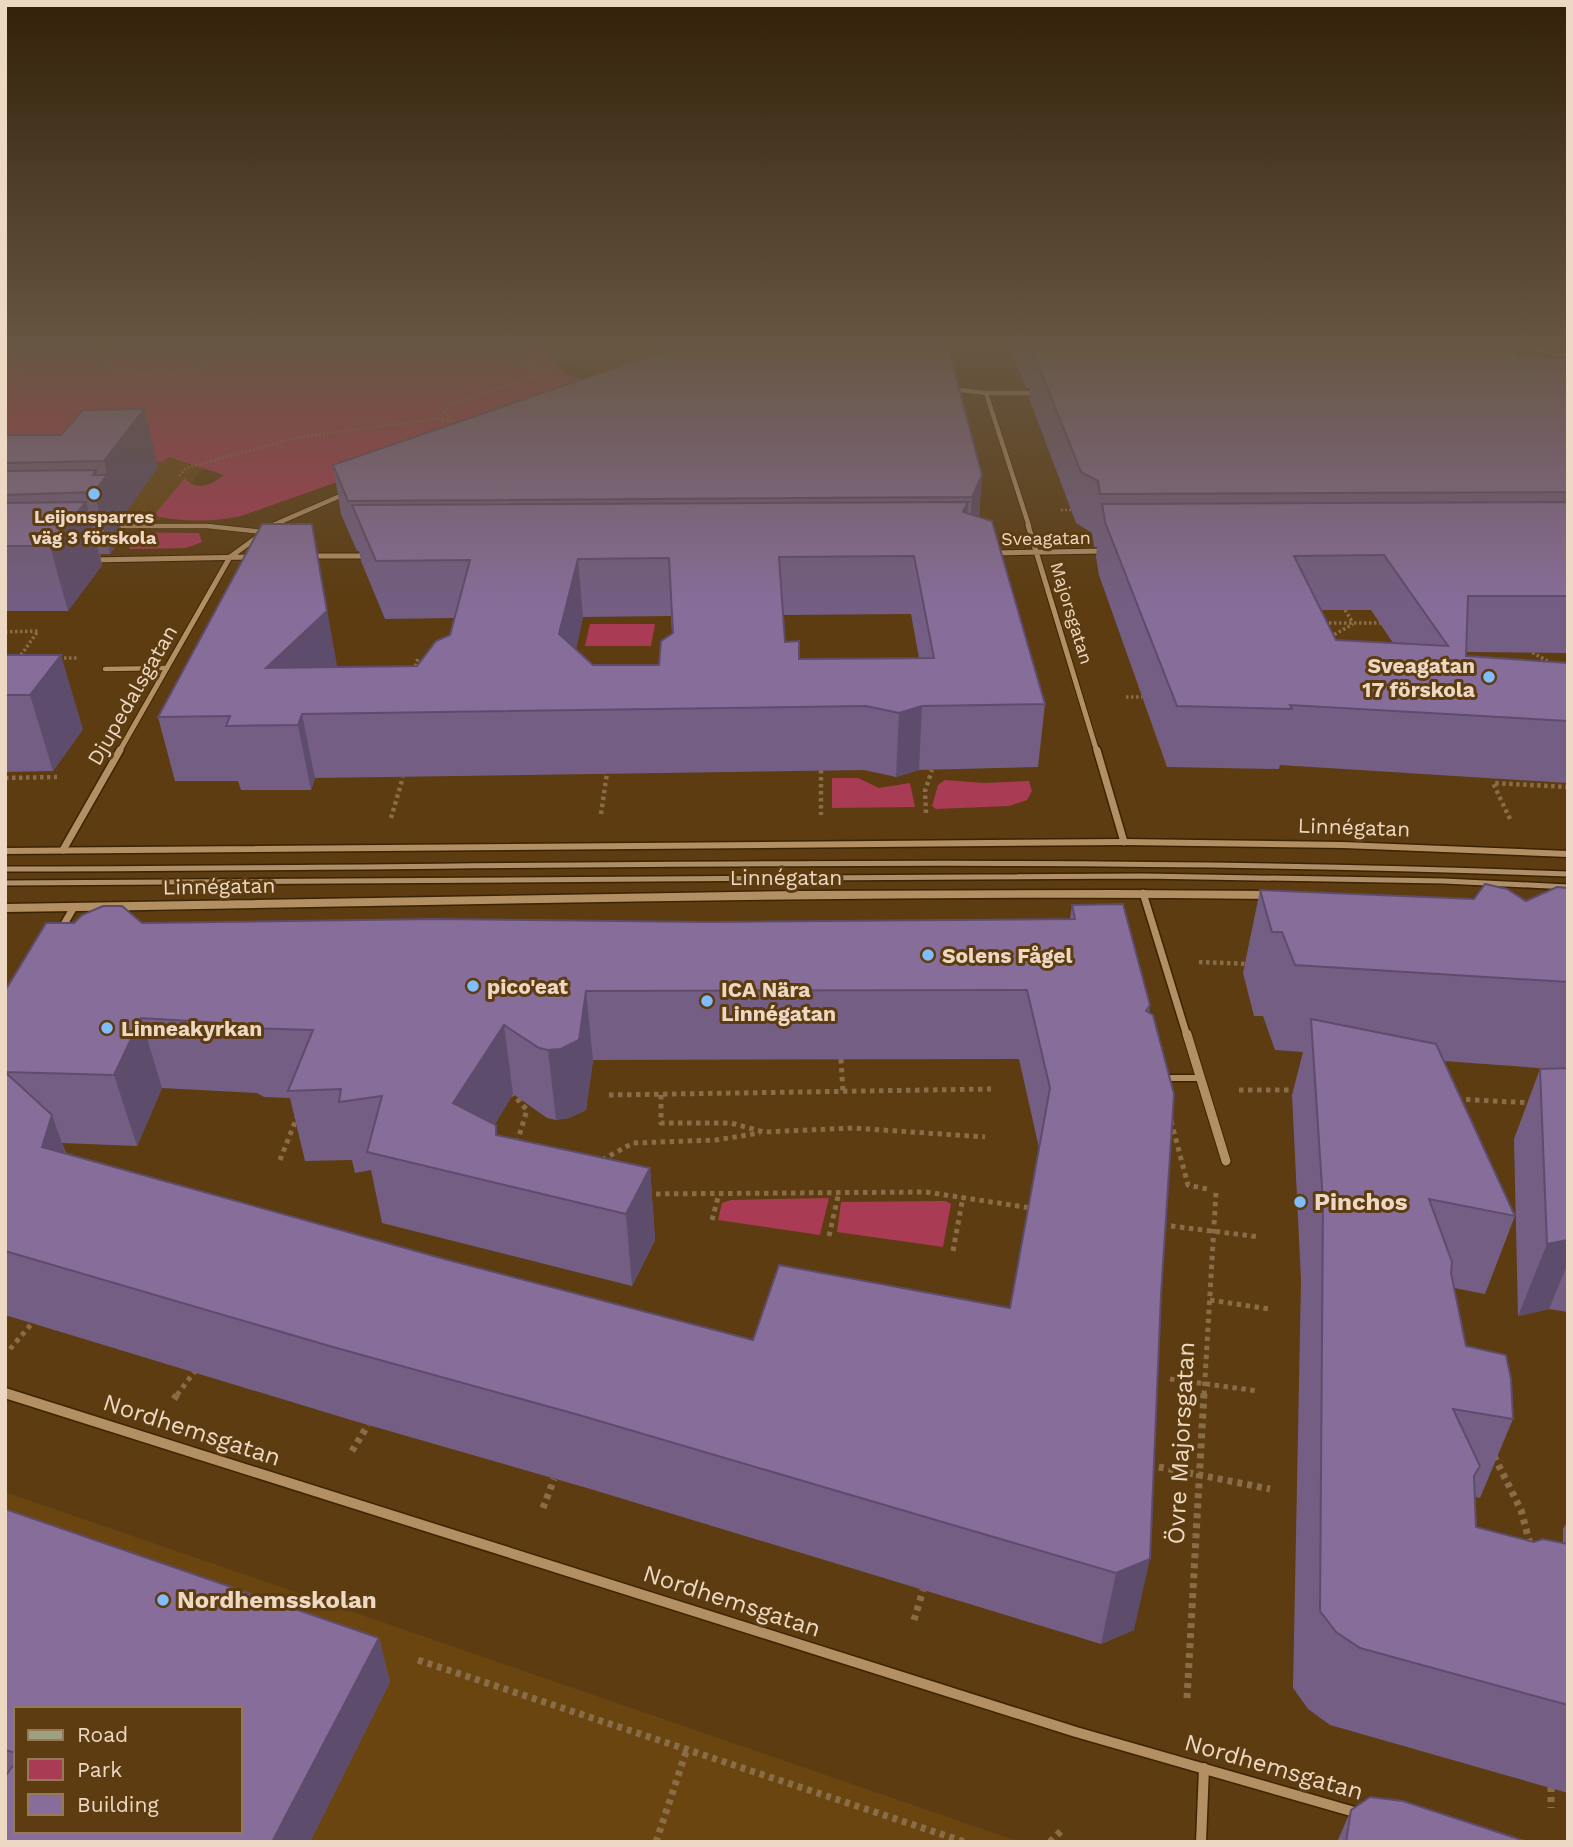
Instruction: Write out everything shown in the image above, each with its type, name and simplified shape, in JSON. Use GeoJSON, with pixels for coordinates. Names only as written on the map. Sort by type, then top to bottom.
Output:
{"type":"FeatureCollection","features":[{"type":"Feature","properties":{"kind":"street","name":"Majorsgatan"},"geometry":{"type":"LineString","coordinates":[[999,433],[1124,842]]}},
{"type":"Feature","properties":{"kind":"street"},"geometry":{"type":"LineString","coordinates":[[230,557],[246,541],[262,531],[303,510],[359,489]]}},
{"type":"Feature","properties":{"kind":"street","name":"Sveagatan"},"geometry":{"type":"LineString","coordinates":[[990,553],[1109,551]]}},
{"type":"Feature","properties":{"kind":"street"},"geometry":{"type":"LineString","coordinates":[[86,560],[257,556]]}},
{"type":"Feature","properties":{"kind":"street"},"geometry":{"type":"LineString","coordinates":[[297,556],[378,556]]}},
{"type":"Feature","properties":{"kind":"street","name":"Djupedalsgatan"},"geometry":{"type":"LineString","coordinates":[[63,850],[230,557]]}},
{"type":"Feature","properties":{"kind":"street","name":"Linnégatan"},"geometry":{"type":"LineString","coordinates":[[5,851],[1124,842],[1343,845],[1568,854]]}},
{"type":"Feature","properties":{"kind":"street"},"geometry":{"type":"LineString","coordinates":[[1143,893],[1226,1161]]}},
{"type":"Feature","properties":{"kind":"street","name":"Linnégatan"},"geometry":{"type":"LineString","coordinates":[[5,908],[601,898],[1143,893],[1295,896]]}},
{"type":"Feature","properties":{"kind":"street"},"geometry":{"type":"LineString","coordinates":[[58,935],[74,907]]}},
{"type":"Feature","properties":{"kind":"street","name":"Nordhemsgatan"},"geometry":{"type":"LineString","coordinates":[[5,1394],[1076,1732],[1376,1819]]}},
{"type":"Feature","properties":{"kind":"street"},"geometry":{"type":"LineString","coordinates":[[1201,1842],[1204,1768]]}},
{"type":"Feature","properties":{"kind":"lane"},"geometry":{"type":"LineString","coordinates":[[104,526],[207,526],[262,531]]}},
{"type":"Feature","properties":{"kind":"lane"},"geometry":{"type":"LineString","coordinates":[[105,669],[167,668]]}},
{"type":"Feature","properties":{"kind":"lane"},"geometry":{"type":"LineString","coordinates":[[5,869],[1150,862],[1371,865],[1568,874]]}},
{"type":"Feature","properties":{"kind":"lane"},"geometry":{"type":"LineString","coordinates":[[5,883],[1156,876],[1431,881],[1568,887]]}},
{"type":"Feature","properties":{"kind":"lane"},"geometry":{"type":"LineString","coordinates":[[1159,1079],[1201,1078]]}},
{"type":"Feature","properties":{"kind":"path"},"geometry":{"type":"LineString","coordinates":[[179,476],[186,468],[299,437],[331,433]]}},
{"type":"Feature","properties":{"kind":"path"},"geometry":{"type":"LineString","coordinates":[[1061,510],[1072,510]]}},
{"type":"Feature","properties":{"kind":"path"},"geometry":{"type":"LineString","coordinates":[[1345,610],[1353,624]]}},
{"type":"Feature","properties":{"kind":"path"},"geometry":{"type":"LineString","coordinates":[[1316,623],[1395,623]]}},
{"type":"Feature","properties":{"kind":"path"},"geometry":{"type":"LineString","coordinates":[[1326,640],[1353,624]]}},
{"type":"Feature","properties":{"kind":"path"},"geometry":{"type":"LineString","coordinates":[[5,632],[38,631],[19,659],[32,659]]}},
{"type":"Feature","properties":{"kind":"path"},"geometry":{"type":"LineString","coordinates":[[1518,644],[1559,666]]}},
{"type":"Feature","properties":{"kind":"path"},"geometry":{"type":"LineString","coordinates":[[46,659],[87,658]]}},
{"type":"Feature","properties":{"kind":"path"},"geometry":{"type":"LineString","coordinates":[[410,682],[418,658]]}},
{"type":"Feature","properties":{"kind":"path"},"geometry":{"type":"LineString","coordinates":[[1126,697],[1142,696]]}},
{"type":"Feature","properties":{"kind":"path"},"geometry":{"type":"LineString","coordinates":[[821,770],[821,818]]}},
{"type":"Feature","properties":{"kind":"path"},"geometry":{"type":"LineString","coordinates":[[926,818],[926,780],[932,770]]}},
{"type":"Feature","properties":{"kind":"path"},"geometry":{"type":"LineString","coordinates":[[601,818],[607,773]]}},
{"type":"Feature","properties":{"kind":"path"},"geometry":{"type":"LineString","coordinates":[[5,778],[57,777]]}},
{"type":"Feature","properties":{"kind":"path"},"geometry":{"type":"LineString","coordinates":[[390,818],[403,777]]}},
{"type":"Feature","properties":{"kind":"path"},"geometry":{"type":"LineString","coordinates":[[1513,826],[1493,783],[1514,781],[1568,787]]}},
{"type":"Feature","properties":{"kind":"path"},"geometry":{"type":"LineString","coordinates":[[1194,962],[1261,964]]}},
{"type":"Feature","properties":{"kind":"path"},"geometry":{"type":"LineString","coordinates":[[841,1059],[843,1093]]}},
{"type":"Feature","properties":{"kind":"path"},"geometry":{"type":"LineString","coordinates":[[504,1085],[527,1110],[513,1156]]}},
{"type":"Feature","properties":{"kind":"path"},"geometry":{"type":"LineString","coordinates":[[609,1095],[991,1089]]}},
{"type":"Feature","properties":{"kind":"path"},"geometry":{"type":"LineString","coordinates":[[1235,1090],[1290,1090]]}},
{"type":"Feature","properties":{"kind":"path"},"geometry":{"type":"LineString","coordinates":[[661,1095],[662,1123],[731,1123],[764,1132]]}},
{"type":"Feature","properties":{"kind":"path"},"geometry":{"type":"LineString","coordinates":[[1446,1099],[1534,1104]]}},
{"type":"Feature","properties":{"kind":"path"},"geometry":{"type":"LineString","coordinates":[[280,1160],[301,1109]]}},
{"type":"Feature","properties":{"kind":"path"},"geometry":{"type":"LineString","coordinates":[[594,1166],[633,1143],[716,1140],[764,1132],[853,1128],[985,1137]]}},
{"type":"Feature","properties":{"kind":"path","name":"Övre Majorsgatan"},"geometry":{"type":"LineString","coordinates":[[1187,1698],[1217,1191]]}},
{"type":"Feature","properties":{"kind":"path"},"geometry":{"type":"LineString","coordinates":[[829,1236],[839,1192]]}},
{"type":"Feature","properties":{"kind":"path"},"geometry":{"type":"LineString","coordinates":[[643,1194],[926,1192],[1031,1208]]}},
{"type":"Feature","properties":{"kind":"path"},"geometry":{"type":"LineString","coordinates":[[712,1220],[719,1194]]}},
{"type":"Feature","properties":{"kind":"path"},"geometry":{"type":"LineString","coordinates":[[953,1251],[963,1197]]}},
{"type":"Feature","properties":{"kind":"path"},"geometry":{"type":"LineString","coordinates":[[1171,1226],[1260,1237]]}},
{"type":"Feature","properties":{"kind":"path"},"geometry":{"type":"LineString","coordinates":[[1210,1300],[1269,1309]]}},
{"type":"Feature","properties":{"kind":"path"},"geometry":{"type":"LineString","coordinates":[[10,1349],[33,1322]]}},
{"type":"Feature","properties":{"kind":"path"},"geometry":{"type":"LineString","coordinates":[[174,1399],[195,1371]]}},
{"type":"Feature","properties":{"kind":"path"},"geometry":{"type":"LineString","coordinates":[[1170,1379],[1258,1391]]}},
{"type":"Feature","properties":{"kind":"path"},"geometry":{"type":"LineString","coordinates":[[352,1451],[368,1425]]}},
{"type":"Feature","properties":{"kind":"path"},"geometry":{"type":"LineString","coordinates":[[1492,1446],[1528,1526],[1531,1549]]}},
{"type":"Feature","properties":{"kind":"path"},"geometry":{"type":"LineString","coordinates":[[1141,1464],[1270,1489]]}},
{"type":"Feature","properties":{"kind":"path"},"geometry":{"type":"LineString","coordinates":[[542,1508],[554,1479]]}},
{"type":"Feature","properties":{"kind":"path"},"geometry":{"type":"LineString","coordinates":[[914,1620],[923,1590]]}},
{"type":"Feature","properties":{"kind":"path"},"geometry":{"type":"LineString","coordinates":[[418,1660],[965,1842]]}},
{"type":"Feature","properties":{"kind":"path"},"geometry":{"type":"LineString","coordinates":[[656,1842],[687,1749]]}},
{"type":"Feature","properties":{"kind":"path"},"geometry":{"type":"LineString","coordinates":[[1550,1787],[1551,1808]]}},
{"type":"Feature","properties":{"kind":"path"},"geometry":{"type":"LineString","coordinates":[[1050,1842],[1062,1830]]}},
{"type":"Feature","properties":{"kind":"shaded area","name":"Leijonsparres väg 3 förskola"},"geometry":{"type":"Polygon","coordinates":[[[5,455],[155,455],[204,468],[160,520],[5,523],[5,455]]]}},
{"type":"Feature","properties":{"kind":"shaded area","name":"Nordhemsskolan"},"geometry":{"type":"Polygon","coordinates":[[[5,1492],[1020,1842],[5,1842],[5,1492]]]}},
{"type":"Feature","properties":{"kind":"green space"},"geometry":{"type":"Polygon","coordinates":[[[5,433],[475,433],[241,516],[209,520],[155,516],[185,478],[194,485],[204,486],[224,475],[168,457],[163,462],[89,462],[5,455],[5,433]]]}},
{"type":"Feature","properties":{"kind":"green space"},"geometry":{"type":"Polygon","coordinates":[[[5,531],[199,533],[202,542],[186,548],[129,549],[137,536],[5,531]]]}},
{"type":"Feature","properties":{"kind":"green space"},"geometry":{"type":"Polygon","coordinates":[[[590,624],[655,624],[651,646],[585,646],[590,624]]]}},
{"type":"Feature","properties":{"kind":"green space"},"geometry":{"type":"Polygon","coordinates":[[[832,778],[858,778],[879,788],[910,783],[915,807],[832,808],[832,778]]]}},
{"type":"Feature","properties":{"kind":"green space"},"geometry":{"type":"Polygon","coordinates":[[[945,780],[984,783],[1029,781],[1032,791],[1027,800],[1009,806],[936,809],[932,806],[938,785],[945,780]]]}},
{"type":"Feature","properties":{"kind":"green space"},"geometry":{"type":"Polygon","coordinates":[[[829,1198],[820,1235],[718,1220],[722,1203],[731,1200],[829,1198]]]}},
{"type":"Feature","properties":{"kind":"green space"},"geometry":{"type":"Polygon","coordinates":[[[946,1201],[951,1204],[943,1247],[837,1232],[841,1202],[946,1201]]]}},
{"type":"Feature","properties":{"kind":"building"},"geometry":{"type":"Polygon","coordinates":[[[125,433],[104,461],[5,463],[5,435],[125,433]]]}},
{"type":"Feature","properties":{"kind":"building"},"geometry":{"type":"Polygon","coordinates":[[[425,433],[971,433],[982,475],[972,497],[348,501],[333,465],[425,433]]]}},
{"type":"Feature","properties":{"kind":"building"},"geometry":{"type":"Polygon","coordinates":[[[1065,433],[1568,433],[1568,492],[1100,494],[1098,481],[1081,472],[1065,433]]]}},
{"type":"Feature","properties":{"kind":"building"},"geometry":{"type":"Polygon","coordinates":[[[96,470],[93,475],[107,475],[94,492],[5,495],[5,471],[96,470]]]}},
{"type":"Feature","properties":{"kind":"building"},"geometry":{"type":"Polygon","coordinates":[[[86,502],[50,546],[5,546],[5,503],[86,502]]]}},
{"type":"Feature","properties":{"kind":"building"},"geometry":{"type":"Polygon","coordinates":[[[968,502],[963,512],[992,521],[1045,704],[922,706],[899,713],[866,706],[302,714],[298,725],[226,726],[230,716],[158,717],[262,524],[312,524],[327,611],[266,668],[417,666],[436,641],[450,635],[470,560],[376,561],[352,505],[968,502]],[[914,556],[779,557],[785,642],[799,641],[799,659],[934,658],[914,556]],[[669,558],[578,559],[559,634],[593,665],[659,665],[661,641],[673,633],[669,558]]]}},
{"type":"Feature","properties":{"kind":"building"},"geometry":{"type":"Polygon","coordinates":[[[1568,502],[1568,596],[1468,596],[1466,656],[1568,663],[1568,721],[1290,705],[1292,709],[1177,706],[1105,522],[1102,504],[1568,502]],[[1384,555],[1294,556],[1336,640],[1448,646],[1384,555]]]}},
{"type":"Feature","properties":{"kind":"building"},"geometry":{"type":"Polygon","coordinates":[[[5,655],[61,655],[30,695],[5,695],[5,655]]]}},
{"type":"Feature","properties":{"kind":"building"},"geometry":{"type":"Polygon","coordinates":[[[1485,884],[1507,889],[1526,901],[1557,887],[1568,888],[1568,982],[1295,965],[1282,932],[1272,932],[1260,890],[1474,899],[1485,884]]]}},
{"type":"Feature","properties":{"kind":"building"},"geometry":{"type":"Polygon","coordinates":[[[1123,904],[1150,1005],[1146,1011],[1153,1015],[1174,1094],[1161,1295],[1150,1559],[1116,1573],[579,1415],[333,1347],[5,1251],[5,991],[46,923],[74,923],[82,915],[103,906],[122,906],[142,923],[433,919],[706,922],[1075,919],[1072,905],[1123,904]],[[1027,990],[586,991],[579,1040],[561,1049],[548,1050],[539,1048],[504,1025],[453,1103],[496,1125],[496,1135],[650,1168],[626,1214],[367,1152],[382,1096],[339,1102],[341,1089],[288,1091],[313,1030],[246,1028],[239,1024],[141,1018],[114,1075],[5,1072],[52,1115],[42,1147],[448,1260],[753,1340],[779,1265],[1010,1308],[1050,1088],[1027,990]]]}},
{"type":"Feature","properties":{"kind":"building"},"geometry":{"type":"Polygon","coordinates":[[[1311,1019],[1436,1044],[1515,1216],[1429,1199],[1452,1262],[1451,1273],[1466,1346],[1506,1355],[1511,1379],[1513,1419],[1453,1409],[1480,1466],[1474,1476],[1476,1527],[1534,1542],[1543,1539],[1568,1544],[1568,1705],[1360,1648],[1336,1632],[1320,1611],[1323,1202],[1311,1019]]]}},
{"type":"Feature","properties":{"kind":"building"},"geometry":{"type":"Polygon","coordinates":[[[1568,1068],[1568,1240],[1547,1244],[1540,1069],[1568,1068]]]}},
{"type":"Feature","properties":{"kind":"building"},"geometry":{"type":"Polygon","coordinates":[[[5,1509],[379,1638],[272,1842],[5,1842],[5,1777],[14,1764],[14,1833],[242,1833],[242,1707],[14,1707],[14,1752],[5,1750],[5,1509]]]}},
{"type":"Feature","properties":{"kind":"building"},"geometry":{"type":"Polygon","coordinates":[[[1370,1797],[1403,1801],[1528,1842],[1346,1842],[1351,1810],[1370,1797]]]}},
{"type":"Feature","properties":{"kind":"tram line"},"geometry":{"type":"LineString","coordinates":[[5,869],[982,863],[1373,868],[1568,874]]}},
{"type":"Feature","properties":{"kind":"tram line"},"geometry":{"type":"LineString","coordinates":[[5,883],[1143,876],[1444,881],[1568,887]]}},
{"type":"Feature","properties":{"kind":"place","name":"Leijonsparres väg 3 förskola"},"geometry":{"type":"Point","coordinates":[94,494]}},
{"type":"Feature","properties":{"kind":"place","name":"Sveagatan 17 förskola"},"geometry":{"type":"Point","coordinates":[1489,677]}},
{"type":"Feature","properties":{"kind":"place","name":"Solens Fågel"},"geometry":{"type":"Point","coordinates":[928,955]}},
{"type":"Feature","properties":{"kind":"place","name":"pico'eat"},"geometry":{"type":"Point","coordinates":[473,986]}},
{"type":"Feature","properties":{"kind":"place","name":"ICA Nära Linnégatan"},"geometry":{"type":"Point","coordinates":[707,1001]}},
{"type":"Feature","properties":{"kind":"place","name":"Linneakyrkan"},"geometry":{"type":"Point","coordinates":[107,1028]}},
{"type":"Feature","properties":{"kind":"place","name":"Pinchos"},"geometry":{"type":"Point","coordinates":[1300,1202]}},
{"type":"Feature","properties":{"kind":"place","name":"Nordhemsskolan"},"geometry":{"type":"Point","coordinates":[163,1600]}}]}
